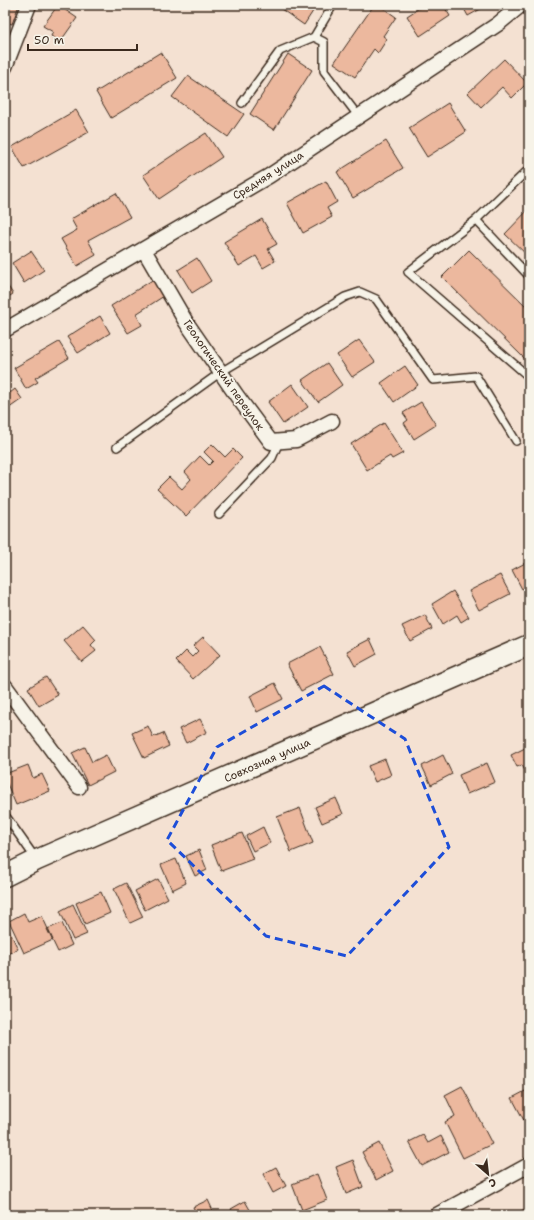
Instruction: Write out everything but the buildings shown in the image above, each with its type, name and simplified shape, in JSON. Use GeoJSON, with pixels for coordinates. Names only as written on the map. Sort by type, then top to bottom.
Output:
{"type":"FeatureCollection","features":[{"type":"Feature","properties":{"kind":"street"},"geometry":{"type":"LineString","coordinates":[[5,67],[29,5]]}},
{"type":"Feature","properties":{"kind":"street","name":"Средняя улица"},"geometry":{"type":"LineString","coordinates":[[5,330],[269,176],[498,24],[521,5]]}},
{"type":"Feature","properties":{"kind":"street","name":"Геологический переулок"},"geometry":{"type":"LineString","coordinates":[[144,250],[186,322],[221,372],[271,442],[279,442]]}},
{"type":"Feature","properties":{"kind":"street"},"geometry":{"type":"LineString","coordinates":[[279,442],[296,440],[332,421]]}},
{"type":"Feature","properties":{"kind":"street","name":"Совхозная улица"},"geometry":{"type":"LineString","coordinates":[[5,876],[37,860],[529,645]]}},
{"type":"Feature","properties":{"kind":"street"},"geometry":{"type":"LineString","coordinates":[[5,686],[79,787]]}},
{"type":"Feature","properties":{"kind":"street"},"geometry":{"type":"LineString","coordinates":[[437,1215],[529,1165]]}},
{"type":"Feature","properties":{"kind":"lane"},"geometry":{"type":"LineString","coordinates":[[242,103],[280,51],[314,37],[333,5]]}},
{"type":"Feature","properties":{"kind":"lane"},"geometry":{"type":"LineString","coordinates":[[314,37],[324,42],[324,71],[359,117]]}},
{"type":"Feature","properties":{"kind":"lane"},"geometry":{"type":"LineString","coordinates":[[529,169],[476,220],[408,272],[529,377]]}},
{"type":"Feature","properties":{"kind":"lane"},"geometry":{"type":"LineString","coordinates":[[476,220],[529,276]]}},
{"type":"Feature","properties":{"kind":"lane"},"geometry":{"type":"LineString","coordinates":[[117,447],[221,372],[345,297],[360,292],[376,299],[433,380],[476,376],[516,441]]}},
{"type":"Feature","properties":{"kind":"lane"},"geometry":{"type":"LineString","coordinates":[[219,514],[272,458],[279,442]]}},
{"type":"Feature","properties":{"kind":"lane"},"geometry":{"type":"LineString","coordinates":[[5,815],[37,860]]}},
{"type":"Feature","properties":{"kind":"highlighted area"},"geometry":{"type":"Polygon","coordinates":[[[324,686],[405,739],[449,847],[347,956],[266,936],[167,840],[217,747],[324,686]]]}}]}
